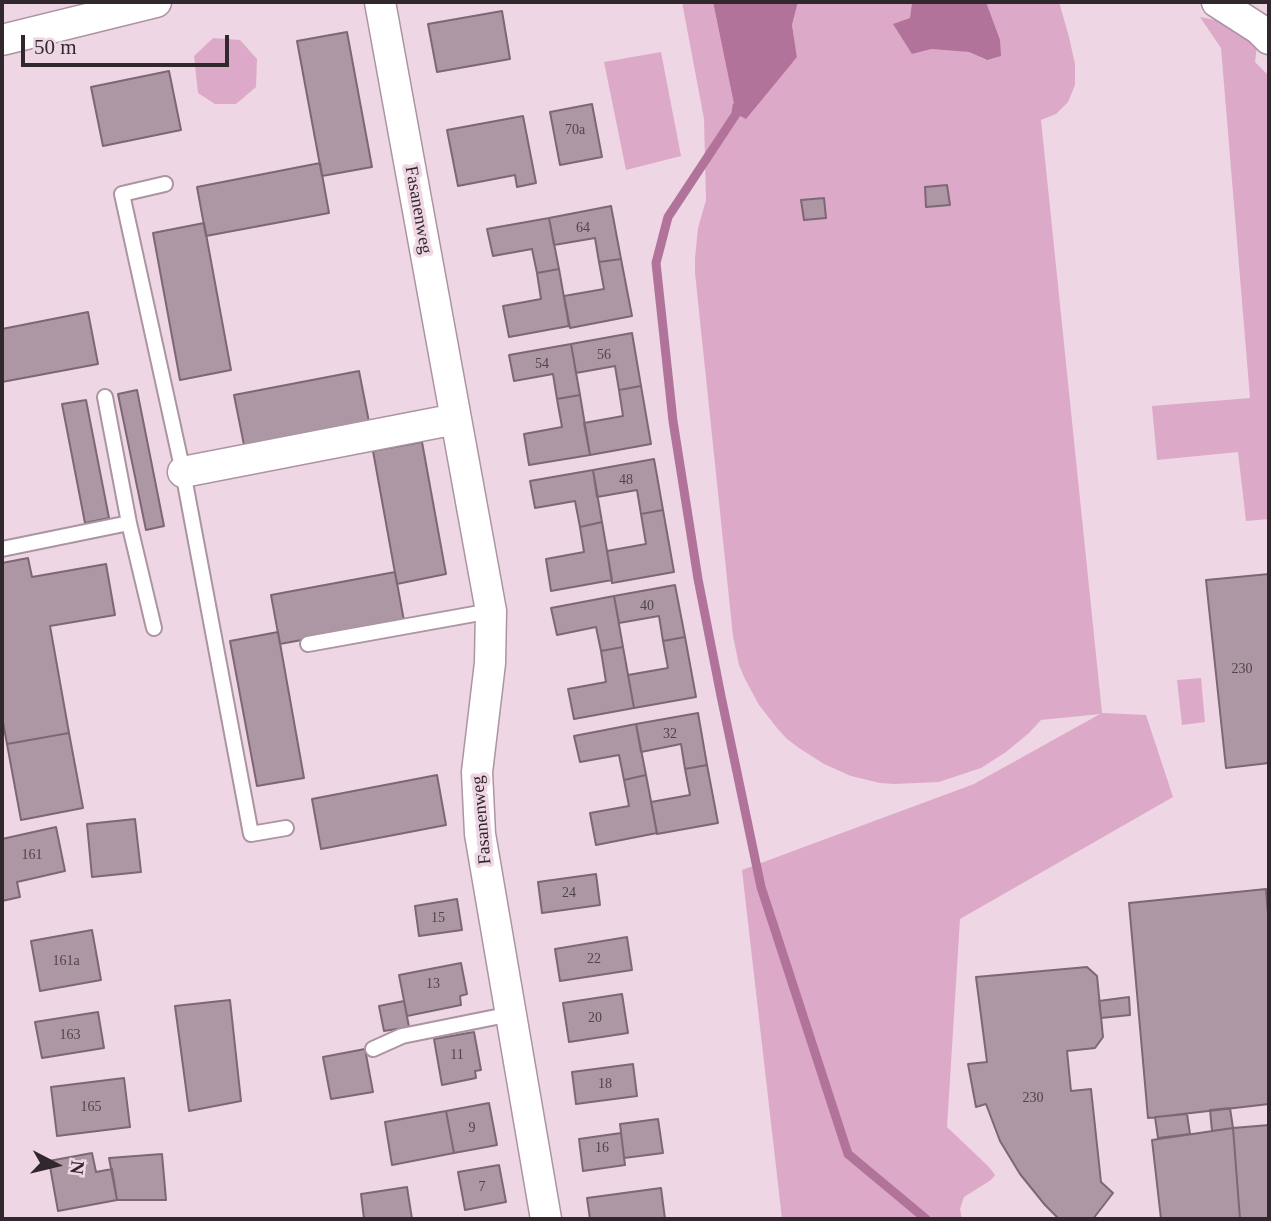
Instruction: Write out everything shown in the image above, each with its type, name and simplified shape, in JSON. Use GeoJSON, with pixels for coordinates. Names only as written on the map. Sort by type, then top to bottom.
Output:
{"type":"FeatureCollection","features":[{"type":"Feature","properties":{"kind":"street"},"geometry":{"type":"LineString","coordinates":[[2,40],[156,2]]}},
{"type":"Feature","properties":{"kind":"street","name":"Fasanenweg"},"geometry":{"type":"LineString","coordinates":[[380,2],[491,611],[490,663],[477,772],[480,834],[546,1219]]}},
{"type":"Feature","properties":{"kind":"street"},"geometry":{"type":"LineString","coordinates":[[1217,2],[1259,29],[1269,39]]}},
{"type":"Feature","properties":{"kind":"street"},"geometry":{"type":"LineString","coordinates":[[183,472],[456,419]]}},
{"type":"Feature","properties":{"kind":"lane"},"geometry":{"type":"LineString","coordinates":[[165,184],[122,194],[183,472],[251,834],[286,828]]}},
{"type":"Feature","properties":{"kind":"lane"},"geometry":{"type":"LineString","coordinates":[[105,397],[129,523],[154,628]]}},
{"type":"Feature","properties":{"kind":"lane"},"geometry":{"type":"LineString","coordinates":[[2,549],[129,523]]}},
{"type":"Feature","properties":{"kind":"lane"},"geometry":{"type":"LineString","coordinates":[[308,644],[491,611]]}},
{"type":"Feature","properties":{"kind":"lane"},"geometry":{"type":"LineString","coordinates":[[373,1049],[402,1036],[511,1014]]}},
{"type":"Feature","properties":{"kind":"shaded area"},"geometry":{"type":"Polygon","coordinates":[[[682,2],[713,2],[736,114],[797,57],[792,25],[798,2],[912,2],[912,54],[932,49],[951,49],[969,52],[986,60],[986,2],[1059,2],[1069,37],[1075,64],[1075,85],[1068,102],[1056,114],[1041,120],[1102,713],[1146,715],[1173,797],[960,919],[947,1127],[995,1175],[964,1197],[960,1209],[962,1219],[782,1219],[742,870],[974,784],[1100,714],[1041,720],[1006,752],[981,768],[939,782],[894,784],[851,776],[824,764],[787,739],[759,705],[739,665],[733,636],[695,273],[698,228],[706,200],[704,119],[682,2]]]}},
{"type":"Feature","properties":{"kind":"shaded area"},"geometry":{"type":"Polygon","coordinates":[[[713,2],[798,2],[792,25],[797,57],[746,119],[736,114],[713,2]]]}},
{"type":"Feature","properties":{"kind":"shaded area"},"geometry":{"type":"Polygon","coordinates":[[[912,2],[986,2],[1000,40],[1001,56],[987,60],[969,52],[932,49],[912,54],[893,24],[910,18],[912,2]]]}},
{"type":"Feature","properties":{"kind":"shaded area"},"geometry":{"type":"Polygon","coordinates":[[[1200,17],[1259,29],[1255,62],[1269,76],[1269,519],[1246,521],[1238,452],[1157,460],[1152,406],[1250,398],[1221,48],[1200,17]]]}},
{"type":"Feature","properties":{"kind":"shaded area"},"geometry":{"type":"Polygon","coordinates":[[[213,38],[240,40],[257,59],[256,87],[236,104],[215,104],[198,93],[194,56],[213,38]]]}},
{"type":"Feature","properties":{"kind":"shaded area"},"geometry":{"type":"Polygon","coordinates":[[[661,52],[681,156],[626,170],[604,62],[661,52]]]}},
{"type":"Feature","properties":{"kind":"shaded area"},"geometry":{"type":"Polygon","coordinates":[[[1201,678],[1205,722],[1182,725],[1177,680],[1201,678]]]}},
{"type":"Feature","properties":{"kind":"building"},"geometry":{"type":"Polygon","coordinates":[[[502,11],[510,59],[437,72],[428,24],[502,11]]]}},
{"type":"Feature","properties":{"kind":"building"},"geometry":{"type":"Polygon","coordinates":[[[347,32],[372,167],[322,176],[297,41],[347,32]]]}},
{"type":"Feature","properties":{"kind":"building"},"geometry":{"type":"Polygon","coordinates":[[[169,71],[181,130],[103,146],[91,87],[169,71]]]}},
{"type":"Feature","properties":{"kind":"building"},"geometry":{"type":"Polygon","coordinates":[[[592,104],[602,157],[560,165],[550,112],[592,104]]]}},
{"type":"Feature","properties":{"kind":"building"},"geometry":{"type":"Polygon","coordinates":[[[523,116],[536,183],[517,187],[515,175],[458,186],[447,130],[523,116]]]}},
{"type":"Feature","properties":{"kind":"building"},"geometry":{"type":"Polygon","coordinates":[[[320,163],[329,213],[206,236],[197,187],[320,163]]]}},
{"type":"Feature","properties":{"kind":"building"},"geometry":{"type":"Polygon","coordinates":[[[947,185],[950,205],[926,207],[925,187],[947,185]]]}},
{"type":"Feature","properties":{"kind":"building"},"geometry":{"type":"Polygon","coordinates":[[[824,198],[826,218],[804,220],[801,200],[824,198]]]}},
{"type":"Feature","properties":{"kind":"building"},"geometry":{"type":"Polygon","coordinates":[[[611,206],[621,259],[599,262],[595,238],[554,245],[549,218],[611,206]]]}},
{"type":"Feature","properties":{"kind":"building"},"geometry":{"type":"Polygon","coordinates":[[[549,218],[559,269],[537,273],[532,249],[493,256],[487,229],[549,218]]]}},
{"type":"Feature","properties":{"kind":"building"},"geometry":{"type":"Polygon","coordinates":[[[204,223],[231,370],[180,380],[153,233],[204,223]]]}},
{"type":"Feature","properties":{"kind":"building"},"geometry":{"type":"Polygon","coordinates":[[[621,259],[632,316],[570,328],[564,296],[604,289],[599,262],[621,259]]]}},
{"type":"Feature","properties":{"kind":"building"},"geometry":{"type":"Polygon","coordinates":[[[559,269],[569,326],[509,337],[503,306],[541,299],[537,273],[559,269]]]}},
{"type":"Feature","properties":{"kind":"building"},"geometry":{"type":"Polygon","coordinates":[[[88,312],[98,364],[2,382],[2,329],[88,312]]]}},
{"type":"Feature","properties":{"kind":"building"},"geometry":{"type":"Polygon","coordinates":[[[632,333],[641,386],[619,390],[615,366],[576,373],[571,344],[632,333]]]}},
{"type":"Feature","properties":{"kind":"building"},"geometry":{"type":"Polygon","coordinates":[[[571,344],[580,395],[557,399],[553,374],[514,381],[509,355],[571,344]]]}},
{"type":"Feature","properties":{"kind":"building"},"geometry":{"type":"Polygon","coordinates":[[[359,371],[369,422],[244,445],[234,395],[359,371]]]}},
{"type":"Feature","properties":{"kind":"building"},"geometry":{"type":"Polygon","coordinates":[[[641,386],[651,444],[590,455],[584,423],[623,416],[619,390],[641,386]]]}},
{"type":"Feature","properties":{"kind":"building"},"geometry":{"type":"Polygon","coordinates":[[[137,390],[164,526],[146,530],[118,394],[137,390]]]}},
{"type":"Feature","properties":{"kind":"building"},"geometry":{"type":"Polygon","coordinates":[[[580,395],[590,455],[529,465],[524,434],[562,427],[557,399],[580,395]]]}},
{"type":"Feature","properties":{"kind":"building"},"geometry":{"type":"Polygon","coordinates":[[[86,400],[109,518],[85,523],[62,404],[86,400]]]}},
{"type":"Feature","properties":{"kind":"building"},"geometry":{"type":"Polygon","coordinates":[[[422,442],[446,574],[397,584],[373,451],[422,442]]]}},
{"type":"Feature","properties":{"kind":"building"},"geometry":{"type":"Polygon","coordinates":[[[654,459],[663,510],[641,514],[637,490],[597,497],[593,470],[654,459]]]}},
{"type":"Feature","properties":{"kind":"building"},"geometry":{"type":"Polygon","coordinates":[[[593,470],[602,522],[580,527],[575,501],[535,508],[530,481],[593,470]]]}},
{"type":"Feature","properties":{"kind":"building"},"geometry":{"type":"Polygon","coordinates":[[[663,510],[674,572],[612,583],[607,551],[646,544],[641,514],[663,510]]]}},
{"type":"Feature","properties":{"kind":"building"},"geometry":{"type":"Polygon","coordinates":[[[602,522],[612,580],[551,591],[546,559],[584,552],[580,527],[602,522]]]}},
{"type":"Feature","properties":{"kind":"building"},"geometry":{"type":"Polygon","coordinates":[[[28,558],[32,577],[106,564],[115,615],[50,626],[69,733],[7,744],[2,717],[2,563],[28,558]]]}},
{"type":"Feature","properties":{"kind":"building"},"geometry":{"type":"Polygon","coordinates":[[[395,572],[404,621],[280,644],[271,595],[395,572]]]}},
{"type":"Feature","properties":{"kind":"building"},"geometry":{"type":"Polygon","coordinates":[[[1269,574],[1269,763],[1226,768],[1206,580],[1269,574]]]}},
{"type":"Feature","properties":{"kind":"building"},"geometry":{"type":"Polygon","coordinates":[[[675,585],[685,637],[663,641],[659,616],[619,623],[614,596],[675,585]]]}},
{"type":"Feature","properties":{"kind":"building"},"geometry":{"type":"Polygon","coordinates":[[[614,596],[623,647],[601,651],[596,627],[557,635],[551,608],[614,596]]]}},
{"type":"Feature","properties":{"kind":"building"},"geometry":{"type":"Polygon","coordinates":[[[278,632],[304,778],[257,786],[230,641],[278,632]]]}},
{"type":"Feature","properties":{"kind":"building"},"geometry":{"type":"Polygon","coordinates":[[[685,637],[696,697],[634,708],[628,675],[668,668],[663,641],[685,637]]]}},
{"type":"Feature","properties":{"kind":"building"},"geometry":{"type":"Polygon","coordinates":[[[623,647],[634,708],[574,719],[568,689],[606,682],[601,651],[623,647]]]}},
{"type":"Feature","properties":{"kind":"building"},"geometry":{"type":"Polygon","coordinates":[[[698,713],[707,765],[685,769],[681,744],[641,752],[636,724],[698,713]]]}},
{"type":"Feature","properties":{"kind":"building"},"geometry":{"type":"Polygon","coordinates":[[[636,724],[646,775],[624,780],[619,755],[580,762],[574,736],[636,724]]]}},
{"type":"Feature","properties":{"kind":"building"},"geometry":{"type":"Polygon","coordinates":[[[69,733],[83,808],[21,820],[7,744],[69,733]]]}},
{"type":"Feature","properties":{"kind":"building"},"geometry":{"type":"Polygon","coordinates":[[[707,765],[718,823],[657,834],[651,802],[690,795],[685,769],[707,765]]]}},
{"type":"Feature","properties":{"kind":"building"},"geometry":{"type":"Polygon","coordinates":[[[437,775],[446,825],[321,849],[312,799],[437,775]]]}},
{"type":"Feature","properties":{"kind":"building"},"geometry":{"type":"Polygon","coordinates":[[[646,775],[657,833],[596,845],[590,813],[629,806],[624,780],[646,775]]]}},
{"type":"Feature","properties":{"kind":"building"},"geometry":{"type":"Polygon","coordinates":[[[135,819],[141,872],[92,877],[87,824],[135,819]]]}},
{"type":"Feature","properties":{"kind":"building"},"geometry":{"type":"Polygon","coordinates":[[[56,827],[65,871],[17,882],[20,897],[2,901],[2,839],[56,827]]]}},
{"type":"Feature","properties":{"kind":"building"},"geometry":{"type":"Polygon","coordinates":[[[596,874],[600,905],[542,913],[538,882],[596,874]]]}},
{"type":"Feature","properties":{"kind":"building"},"geometry":{"type":"Polygon","coordinates":[[[1266,889],[1269,926],[1269,1104],[1148,1118],[1129,903],[1266,889]]]}},
{"type":"Feature","properties":{"kind":"building"},"geometry":{"type":"Polygon","coordinates":[[[457,899],[462,930],[419,936],[415,906],[457,899]]]}},
{"type":"Feature","properties":{"kind":"building"},"geometry":{"type":"Polygon","coordinates":[[[92,930],[101,980],[40,991],[31,941],[92,930]]]}},
{"type":"Feature","properties":{"kind":"building"},"geometry":{"type":"Polygon","coordinates":[[[627,937],[632,970],[560,981],[555,949],[627,937]]]}},
{"type":"Feature","properties":{"kind":"building"},"geometry":{"type":"Polygon","coordinates":[[[461,963],[467,994],[460,996],[461,1005],[407,1016],[399,975],[461,963]]]}},
{"type":"Feature","properties":{"kind":"building"},"geometry":{"type":"Polygon","coordinates":[[[1087,967],[1097,976],[1103,1037],[1095,1048],[1067,1051],[1071,1091],[1091,1089],[1101,1182],[1113,1193],[1093,1219],[1059,1219],[1020,1174],[1000,1141],[986,1104],[976,1107],[968,1064],[987,1062],[976,977],[1087,967]]]}},
{"type":"Feature","properties":{"kind":"building"},"geometry":{"type":"Polygon","coordinates":[[[622,994],[628,1033],[569,1042],[563,1003],[622,994]]]}},
{"type":"Feature","properties":{"kind":"building"},"geometry":{"type":"Polygon","coordinates":[[[1129,997],[1130,1015],[1101,1018],[1099,1001],[1129,997]]]}},
{"type":"Feature","properties":{"kind":"building"},"geometry":{"type":"Polygon","coordinates":[[[230,1000],[241,1101],[189,1111],[175,1006],[230,1000]]]}},
{"type":"Feature","properties":{"kind":"building"},"geometry":{"type":"Polygon","coordinates":[[[404,1001],[409,1027],[384,1031],[379,1006],[404,1001]]]}},
{"type":"Feature","properties":{"kind":"building"},"geometry":{"type":"Polygon","coordinates":[[[98,1012],[104,1048],[42,1058],[35,1022],[98,1012]]]}},
{"type":"Feature","properties":{"kind":"building"},"geometry":{"type":"Polygon","coordinates":[[[474,1032],[481,1070],[475,1071],[476,1078],[442,1085],[434,1039],[474,1032]]]}},
{"type":"Feature","properties":{"kind":"building"},"geometry":{"type":"Polygon","coordinates":[[[365,1049],[373,1092],[331,1099],[323,1057],[365,1049]]]}},
{"type":"Feature","properties":{"kind":"building"},"geometry":{"type":"Polygon","coordinates":[[[633,1064],[637,1096],[576,1104],[572,1072],[633,1064]]]}},
{"type":"Feature","properties":{"kind":"building"},"geometry":{"type":"Polygon","coordinates":[[[124,1078],[130,1127],[57,1136],[51,1087],[124,1078]]]}},
{"type":"Feature","properties":{"kind":"building"},"geometry":{"type":"Polygon","coordinates":[[[489,1103],[497,1145],[454,1153],[446,1111],[489,1103]]]}},
{"type":"Feature","properties":{"kind":"building"},"geometry":{"type":"Polygon","coordinates":[[[1230,1108],[1233,1128],[1212,1131],[1210,1110],[1230,1108]]]}},
{"type":"Feature","properties":{"kind":"building"},"geometry":{"type":"Polygon","coordinates":[[[446,1111],[454,1153],[392,1165],[385,1122],[446,1111]]]}},
{"type":"Feature","properties":{"kind":"building"},"geometry":{"type":"Polygon","coordinates":[[[1187,1114],[1190,1134],[1158,1138],[1155,1117],[1187,1114]]]}},
{"type":"Feature","properties":{"kind":"building"},"geometry":{"type":"Polygon","coordinates":[[[658,1119],[663,1153],[624,1158],[620,1124],[658,1119]]]}},
{"type":"Feature","properties":{"kind":"building"},"geometry":{"type":"Polygon","coordinates":[[[1269,1125],[1269,1219],[1240,1219],[1233,1128],[1269,1125]]]}},
{"type":"Feature","properties":{"kind":"building"},"geometry":{"type":"Polygon","coordinates":[[[1233,1128],[1240,1219],[1161,1219],[1152,1140],[1233,1128]]]}},
{"type":"Feature","properties":{"kind":"building"},"geometry":{"type":"Polygon","coordinates":[[[621,1133],[625,1165],[583,1171],[579,1139],[621,1133]]]}},
{"type":"Feature","properties":{"kind":"building"},"geometry":{"type":"Polygon","coordinates":[[[92,1153],[96,1172],[112,1169],[117,1200],[58,1211],[49,1161],[92,1153]]]}},
{"type":"Feature","properties":{"kind":"building"},"geometry":{"type":"Polygon","coordinates":[[[162,1154],[166,1200],[117,1200],[109,1158],[162,1154]]]}},
{"type":"Feature","properties":{"kind":"building"},"geometry":{"type":"Polygon","coordinates":[[[499,1165],[506,1202],[465,1210],[458,1172],[499,1165]]]}},
{"type":"Feature","properties":{"kind":"building"},"geometry":{"type":"Polygon","coordinates":[[[407,1187],[412,1219],[364,1219],[361,1194],[407,1187]]]}},
{"type":"Feature","properties":{"kind":"building"},"geometry":{"type":"Polygon","coordinates":[[[661,1188],[665,1219],[590,1219],[587,1198],[661,1188]]]}},
{"type":"Feature","properties":{"kind":"waterway"},"geometry":{"type":"LineString","coordinates":[[737,106],[736,114],[668,217],[656,263],[673,421],[698,579],[761,887],[848,1154],[926,1219]]}}]}
